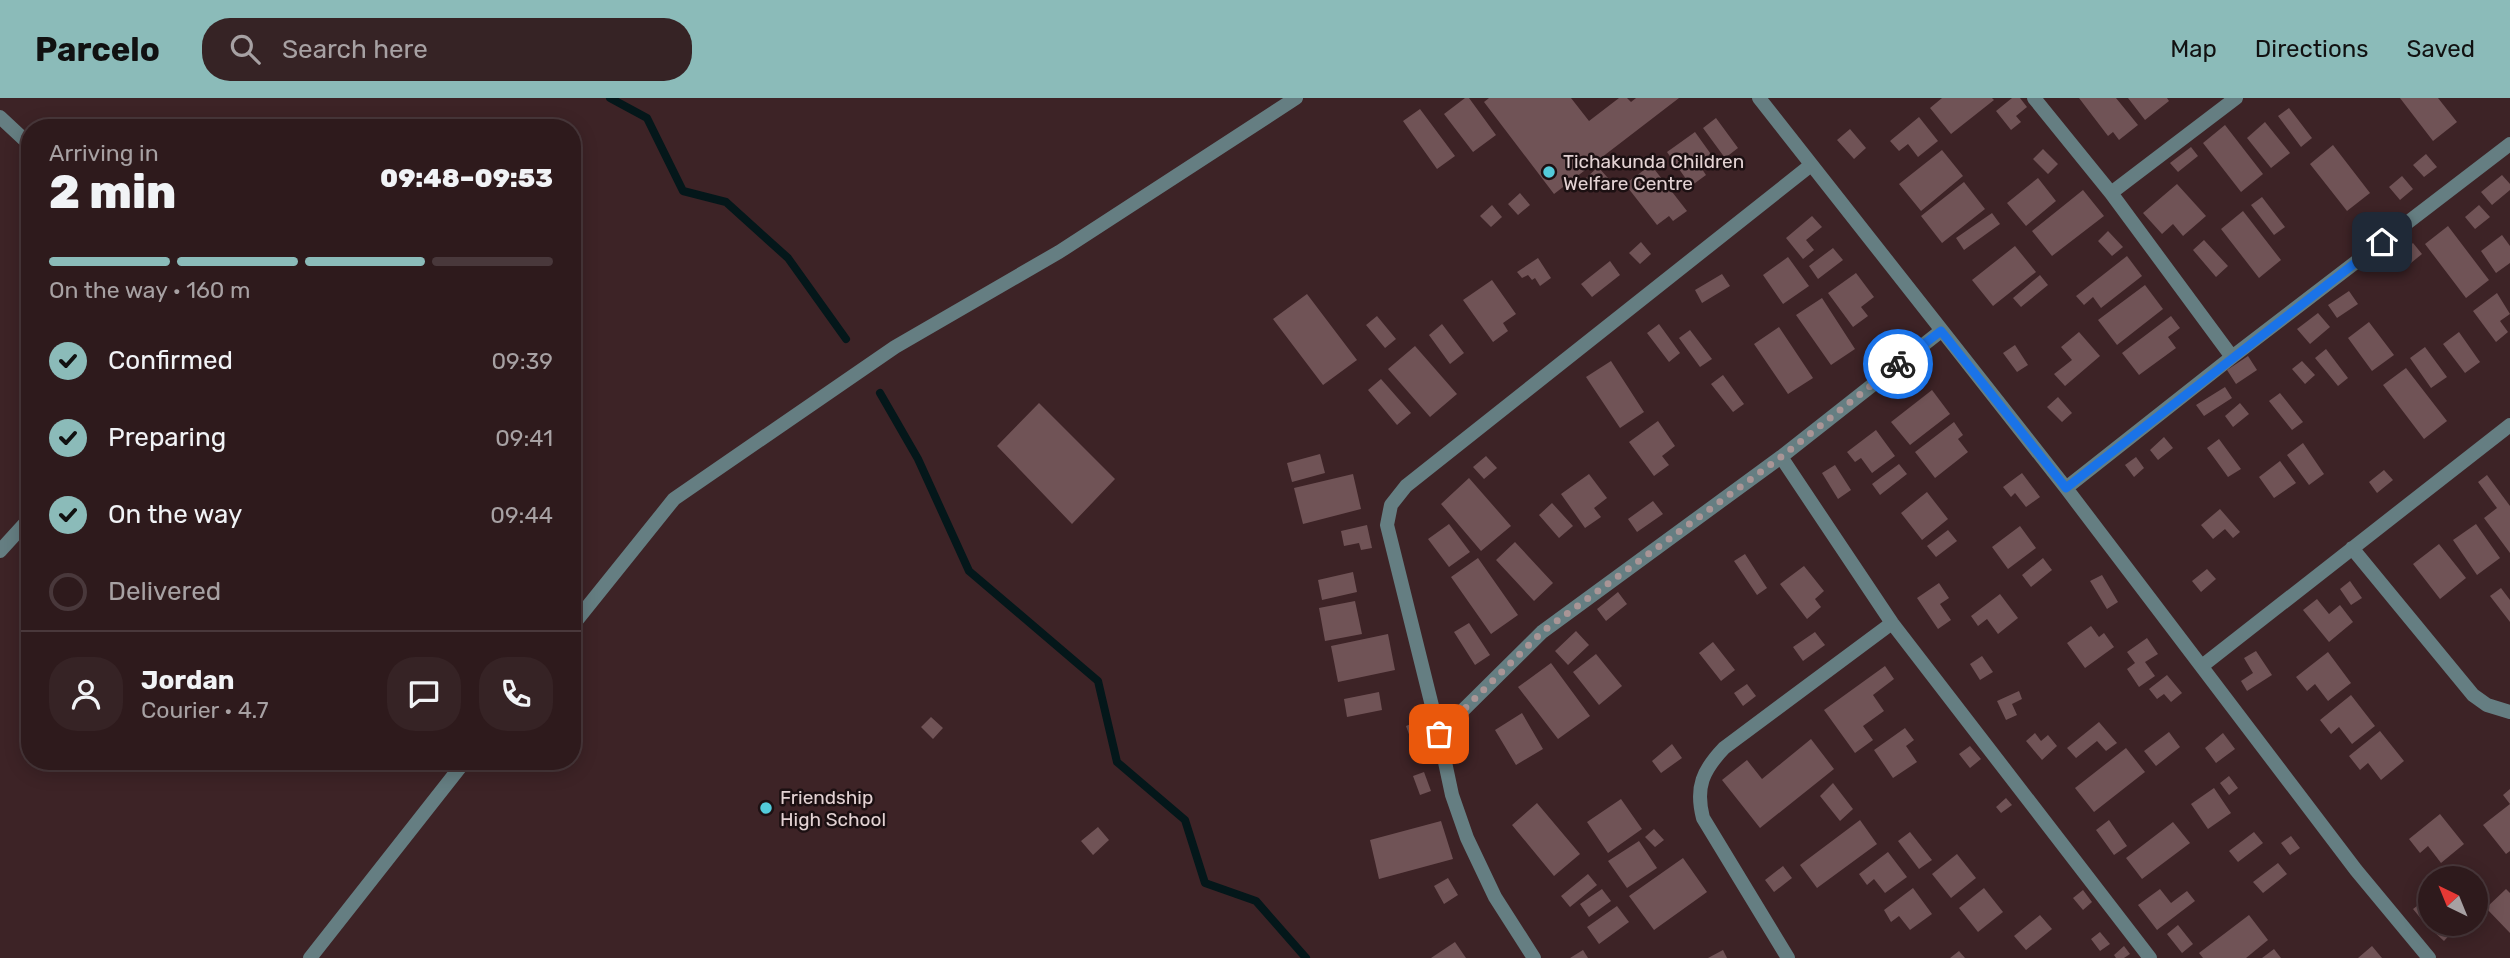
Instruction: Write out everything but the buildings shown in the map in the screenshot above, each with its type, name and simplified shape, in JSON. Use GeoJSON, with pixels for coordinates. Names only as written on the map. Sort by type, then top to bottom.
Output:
{"type":"FeatureCollection","features":[{"type":"Feature","properties":{"kind":"street"},"geometry":{"type":"LineString","coordinates":[[1759,98],[2066,488],[2356,870],[2429,958]]}},
{"type":"Feature","properties":{"kind":"street"},"geometry":{"type":"LineString","coordinates":[[2034,98],[2111,193],[2232,357]]}},
{"type":"Feature","properties":{"kind":"street"},"geometry":{"type":"LineString","coordinates":[[2111,193],[2236,98]]}},
{"type":"Feature","properties":{"kind":"street"},"geometry":{"type":"LineString","coordinates":[[581,615],[674,499],[895,347],[1059,252],[1287,101]]}},
{"type":"Feature","properties":{"kind":"street"},"geometry":{"type":"LineString","coordinates":[[0,117],[21,137]]}},
{"type":"Feature","properties":{"kind":"street"},"geometry":{"type":"LineString","coordinates":[[2066,488],[2510,144]]}},
{"type":"Feature","properties":{"kind":"street"},"geometry":{"type":"LineString","coordinates":[[1534,958],[1495,897],[1466,838],[1452,794],[1387,525],[1391,505],[1406,486],[1811,165]]}},
{"type":"Feature","properties":{"kind":"street"},"geometry":{"type":"LineString","coordinates":[[1439,734],[1542,632],[1781,457],[1941,331]]}},
{"type":"Feature","properties":{"kind":"street"},"geometry":{"type":"LineString","coordinates":[[2202,666],[2510,425]]}},
{"type":"Feature","properties":{"kind":"street"},"geometry":{"type":"LineString","coordinates":[[1781,457],[1892,623],[2150,958]]}},
{"type":"Feature","properties":{"kind":"street"},"geometry":{"type":"LineString","coordinates":[[0,551],[21,528]]}},
{"type":"Feature","properties":{"kind":"street"},"geometry":{"type":"LineString","coordinates":[[2352,548],[2473,695],[2487,705],[2510,712]]}},
{"type":"Feature","properties":{"kind":"street"},"geometry":{"type":"LineString","coordinates":[[1788,958],[1703,818],[1699,804],[1702,777],[1710,762],[1724,748],[1892,623]]}},
{"type":"Feature","properties":{"kind":"street"},"geometry":{"type":"LineString","coordinates":[[310,958],[458,770]]}},
{"type":"Feature","properties":{"kind":"waterway"},"geometry":{"type":"LineString","coordinates":[[610,98],[647,118],[683,191],[726,202],[788,258],[846,339]]}},
{"type":"Feature","properties":{"kind":"waterway"},"geometry":{"type":"LineString","coordinates":[[880,393],[918,459],[969,571],[1098,681],[1117,762],[1185,820],[1205,883],[1256,901],[1306,958]]}},
{"type":"Feature","properties":{"kind":"way so far"},"geometry":{"type":"LineString","coordinates":[[1439,734],[1542,632],[1781,457],[1898,364]]}},
{"type":"Feature","properties":{"kind":"place","name":"Tichakunda Children Welfare Centre"},"geometry":{"type":"Point","coordinates":[1549,172]}},
{"type":"Feature","properties":{"kind":"place","name":"Friendship High School"},"geometry":{"type":"Point","coordinates":[766,808]}},
{"type":"Feature","properties":{"kind":"route"},"geometry":{"type":"LineString","coordinates":[[1898,364],[1941,331],[2066,488],[2382,242]]}}]}
